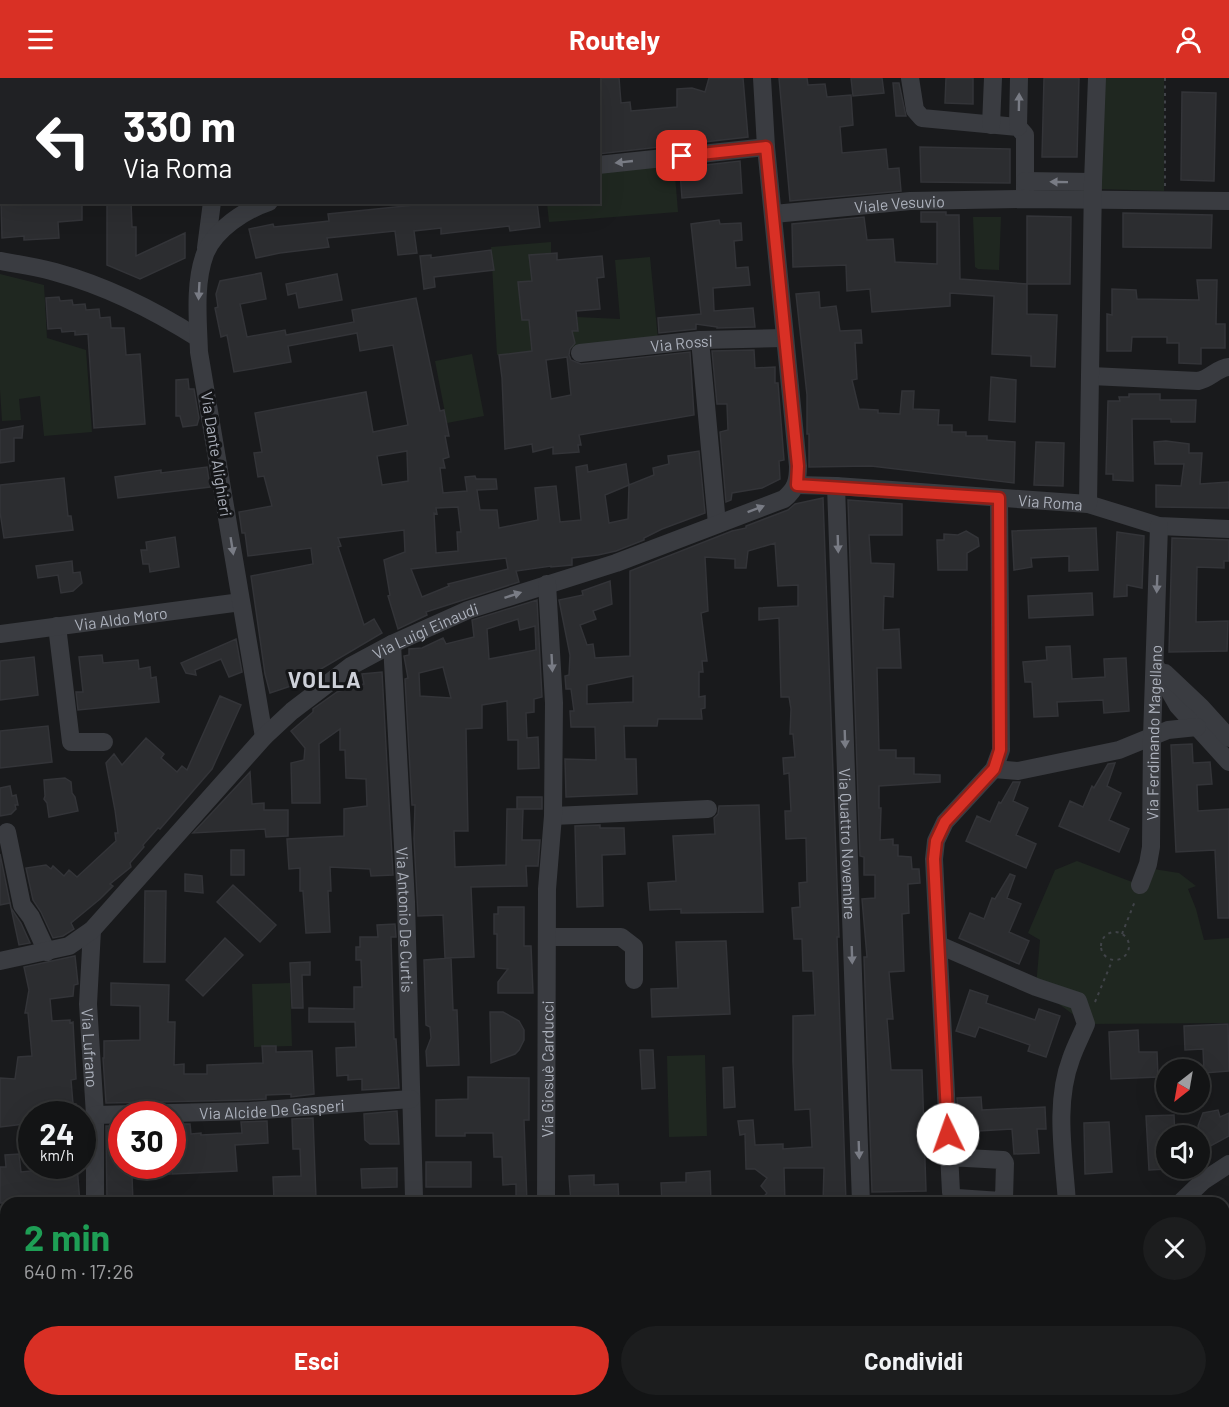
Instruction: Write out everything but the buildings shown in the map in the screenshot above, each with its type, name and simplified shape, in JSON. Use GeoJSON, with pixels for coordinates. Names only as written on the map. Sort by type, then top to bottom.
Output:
{"type":"FeatureCollection","features":[{"type":"Feature","properties":{"kind":"street"},"geometry":{"type":"LineString","coordinates":[[762,78],[766,147],[798,466],[797,485]]}},
{"type":"Feature","properties":{"kind":"street"},"geometry":{"type":"LineString","coordinates":[[910,78],[915,110],[922,118],[1018,127]]}},
{"type":"Feature","properties":{"kind":"street"},"geometry":{"type":"LineString","coordinates":[[991,125],[993,78]]}},
{"type":"Feature","properties":{"kind":"street"},"geometry":{"type":"LineString","coordinates":[[1019,78],[1018,127],[1025,135],[1025,199]]}},
{"type":"Feature","properties":{"kind":"street"},"geometry":{"type":"LineString","coordinates":[[1088,504],[1097,78]]}},
{"type":"Feature","properties":{"kind":"street"},"geometry":{"type":"LineString","coordinates":[[600,165],[766,147]]}},
{"type":"Feature","properties":{"kind":"street","name":"Viale Vesuvio"},"geometry":{"type":"LineString","coordinates":[[1025,181],[1165,200],[1229,201]]}},
{"type":"Feature","properties":{"kind":"street","name":"Viale Vesuvio"},"geometry":{"type":"LineString","coordinates":[[774,214],[910,201],[1025,199],[1093,191]]}},
{"type":"Feature","properties":{"kind":"street"},"geometry":{"type":"LineString","coordinates":[[214,215],[238,218],[263,204]]}},
{"type":"Feature","properties":{"kind":"street"},"geometry":{"type":"LineString","coordinates":[[214,215],[238,218]]}},
{"type":"Feature","properties":{"kind":"street","name":"Via Dante Alighieri"},"geometry":{"type":"LineString","coordinates":[[214,215],[200,277],[199,352],[264,737]]}},
{"type":"Feature","properties":{"kind":"street"},"geometry":{"type":"LineString","coordinates":[[0,261],[53,272],[90,283],[130,300],[198,338]]}},
{"type":"Feature","properties":{"kind":"street","name":"Via Rossi"},"geometry":{"type":"LineString","coordinates":[[580,353],[700,340],[784,338]]}},
{"type":"Feature","properties":{"kind":"street"},"geometry":{"type":"LineString","coordinates":[[700,340],[717,524]]}},
{"type":"Feature","properties":{"kind":"street"},"geometry":{"type":"LineString","coordinates":[[1091,376],[1198,381],[1222,368],[1229,367]]}},
{"type":"Feature","properties":{"kind":"street","name":"Via Roma"},"geometry":{"type":"LineString","coordinates":[[797,485],[1088,504],[1159,526],[1229,529]]}},
{"type":"Feature","properties":{"kind":"street","name":"Via Luigi Einaudi"},"geometry":{"type":"LineString","coordinates":[[0,961],[69,946],[92,930],[264,737],[291,711],[351,666],[392,644],[468,610],[616,563],[784,499],[797,485]]}},
{"type":"Feature","properties":{"kind":"street","name":"Via Quattro Novembre"},"geometry":{"type":"LineString","coordinates":[[836,486],[861,1197]]}},
{"type":"Feature","properties":{"kind":"street"},"geometry":{"type":"LineString","coordinates":[[949,1158],[934,859],[936,841],[945,822],[994,769],[1000,750],[999,498]]}},
{"type":"Feature","properties":{"kind":"street","name":"Via Ferdinando Magellano"},"geometry":{"type":"LineString","coordinates":[[1140,885],[1148,864],[1151,847],[1159,526]]}},
{"type":"Feature","properties":{"kind":"street","name":"Via Giosuè Carducci"},"geometry":{"type":"LineString","coordinates":[[546,1197],[547,889],[553,816],[554,704],[547,584]]}},
{"type":"Feature","properties":{"kind":"street","name":"Via Aldo Moro"},"geometry":{"type":"LineString","coordinates":[[0,634],[241,602]]}},
{"type":"Feature","properties":{"kind":"street"},"geometry":{"type":"LineString","coordinates":[[57,626],[71,742],[104,742]]}},
{"type":"Feature","properties":{"kind":"street","name":"Via Antonio De Curtis"},"geometry":{"type":"LineString","coordinates":[[392,644],[406,902],[414,1197]]}},
{"type":"Feature","properties":{"kind":"street"},"geometry":{"type":"LineString","coordinates":[[1154,663],[1178,706],[1229,762]]}},
{"type":"Feature","properties":{"kind":"street"},"geometry":{"type":"LineString","coordinates":[[1154,663],[1201,707],[1229,738]]}},
{"type":"Feature","properties":{"kind":"street"},"geometry":{"type":"LineString","coordinates":[[1152,737],[1163,719],[1178,706],[1201,707]]}},
{"type":"Feature","properties":{"kind":"street"},"geometry":{"type":"LineString","coordinates":[[994,769],[1018,771],[1119,750],[1168,730],[1197,727]]}},
{"type":"Feature","properties":{"kind":"street"},"geometry":{"type":"LineString","coordinates":[[553,816],[708,809]]}},
{"type":"Feature","properties":{"kind":"street"},"geometry":{"type":"LineString","coordinates":[[7,832],[22,905],[31,917],[47,952]]}},
{"type":"Feature","properties":{"kind":"street","name":"Via Lufrano"},"geometry":{"type":"LineString","coordinates":[[92,930],[88,1004],[94,1101]]}},
{"type":"Feature","properties":{"kind":"street"},"geometry":{"type":"LineString","coordinates":[[548,937],[621,937],[634,947],[634,980]]}},
{"type":"Feature","properties":{"kind":"street"},"geometry":{"type":"LineString","coordinates":[[939,945],[1036,987],[1078,1000],[1086,1024],[1070,1060],[1062,1103],[1062,1142],[1067,1197]]}},
{"type":"Feature","properties":{"kind":"street","name":"Via Alcide De Gasperi"},"geometry":{"type":"LineString","coordinates":[[96,1115],[250,1111],[411,1099]]}},
{"type":"Feature","properties":{"kind":"street"},"geometry":{"type":"LineString","coordinates":[[1186,1197],[1203,1181],[1229,1164]]}},
{"type":"Feature","properties":{"kind":"street","name":"Via Lufrano"},"geometry":{"type":"LineString","coordinates":[[95,1179],[95,1197]]}},
{"type":"Feature","properties":{"kind":"path"},"geometry":{"type":"LineString","coordinates":[[1165,78],[1165,200]]}},
{"type":"Feature","properties":{"kind":"path"},"geometry":{"type":"LineString","coordinates":[[1122,934],[1140,885]]}},
{"type":"Feature","properties":{"kind":"path"},"geometry":{"type":"LineString","coordinates":[[1111,933],[1122,934],[1128,940],[1129,950],[1124,958],[1113,960],[1104,955],[1101,943],[1103,939],[1111,933]]}},
{"type":"Feature","properties":{"kind":"path"},"geometry":{"type":"LineString","coordinates":[[1086,1024],[1113,960]]}},
{"type":"Feature","properties":{"kind":"shaded area"},"geometry":{"type":"Polygon","coordinates":[[[1103,78],[1164,78],[1164,191],[1098,189],[1103,78]]]}},
{"type":"Feature","properties":{"kind":"shaded area"},"geometry":{"type":"Polygon","coordinates":[[[673,150],[678,212],[549,222],[547,204],[600,204],[600,157],[673,150]]]}},
{"type":"Feature","properties":{"kind":"shaded area"},"geometry":{"type":"Polygon","coordinates":[[[973,217],[1001,217],[999,270],[975,267],[973,217]]]}},
{"type":"Feature","properties":{"kind":"shaded area"},"geometry":{"type":"Polygon","coordinates":[[[551,242],[551,253],[530,255],[533,281],[518,283],[522,320],[529,320],[531,340],[554,333],[578,331],[577,317],[620,319],[615,260],[650,257],[658,339],[497,355],[491,247],[551,242]]]}},
{"type":"Feature","properties":{"kind":"shaded area"},"geometry":{"type":"Polygon","coordinates":[[[0,274],[44,285],[47,338],[86,350],[92,432],[44,436],[40,396],[19,399],[21,420],[2,421],[0,274]]]}},
{"type":"Feature","properties":{"kind":"shaded area"},"geometry":{"type":"Polygon","coordinates":[[[472,354],[484,416],[447,423],[435,361],[472,354]]]}},
{"type":"Feature","properties":{"kind":"shaded area"},"geometry":{"type":"Polygon","coordinates":[[[1077,861],[1140,885],[1147,868],[1179,873],[1196,886],[1188,889],[1204,940],[1229,938],[1229,1023],[1086,1024],[1036,987],[1040,940],[1028,933],[1055,870],[1077,861]]]}},
{"type":"Feature","properties":{"kind":"shaded area"},"geometry":{"type":"Polygon","coordinates":[[[290,983],[292,1046],[254,1047],[252,984],[290,983]]]}},
{"type":"Feature","properties":{"kind":"shaded area"},"geometry":{"type":"Polygon","coordinates":[[[705,1055],[707,1136],[669,1137],[667,1056],[705,1055]]]}},
{"type":"Feature","properties":{"kind":"district","name":"VOLLA"},"geometry":{"type":"Point","coordinates":[325,679]}},
{"type":"Feature","properties":{"kind":"route"},"geometry":{"type":"LineString","coordinates":[[682,156],[766,147],[798,466],[797,485],[999,498],[1000,750],[994,769],[945,822],[936,841],[934,859],[939,993],[948,1134]]}}]}
